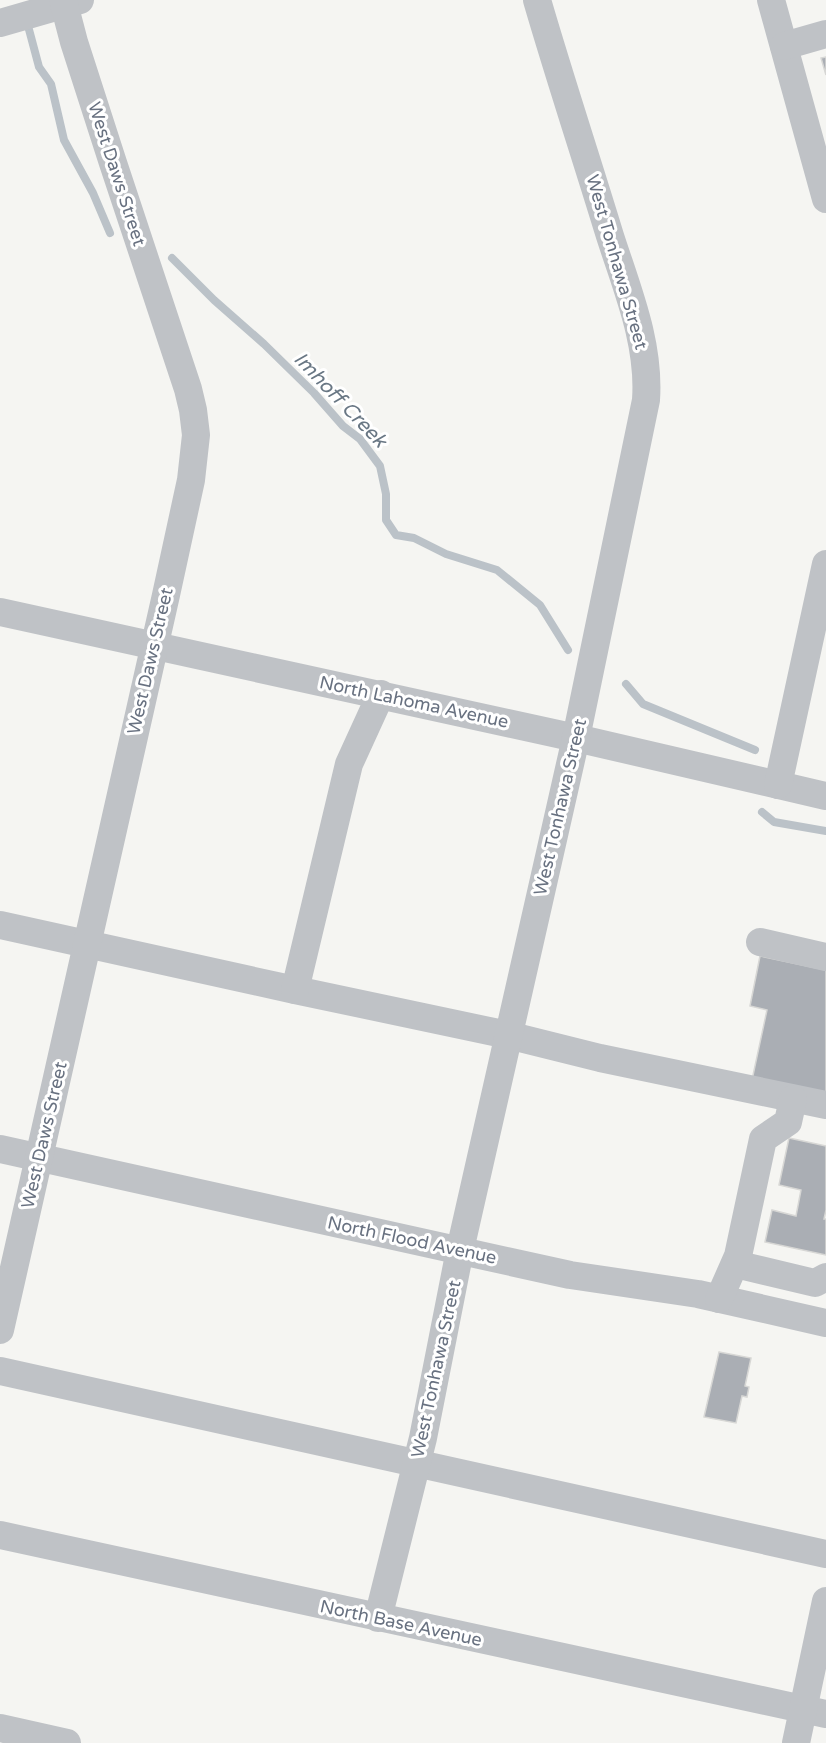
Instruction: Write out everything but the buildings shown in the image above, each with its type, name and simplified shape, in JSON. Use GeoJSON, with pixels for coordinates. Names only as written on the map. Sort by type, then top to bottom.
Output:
{"type":"FeatureCollection","features":[{"type":"Feature","properties":{"kind":"street","name":"West Tonhawa Street"},"geometry":{"type":"LineString","coordinates":[[378,1618],[423,1438],[460,1250],[576,738],[646,400],[647,381],[644,355],[635,315],[564,94],[537,0]]}},
{"type":"Feature","properties":{"kind":"street"},"geometry":{"type":"LineString","coordinates":[[771,0],[826,199]]}},
{"type":"Feature","properties":{"kind":"street"},"geometry":{"type":"LineString","coordinates":[[7,21],[62,4]]}},
{"type":"Feature","properties":{"kind":"street","name":"West Daws Street"},"geometry":{"type":"LineString","coordinates":[[0,1330],[191,480],[196,435],[188,389],[62,4]]}},
{"type":"Feature","properties":{"kind":"street"},"geometry":{"type":"LineString","coordinates":[[784,45],[826,34]]}},
{"type":"Feature","properties":{"kind":"street"},"geometry":{"type":"LineString","coordinates":[[778,785],[826,564]]}},
{"type":"Feature","properties":{"kind":"street","name":"North Lahoma Avenue"},"geometry":{"type":"LineString","coordinates":[[0,612],[153,647],[381,694],[826,796]]}},
{"type":"Feature","properties":{"kind":"street"},"geometry":{"type":"LineString","coordinates":[[295,990],[348,764],[381,694]]}},
{"type":"Feature","properties":{"kind":"street"},"geometry":{"type":"LineString","coordinates":[[0,924],[508,1035],[600,1058],[826,1105]]}},
{"type":"Feature","properties":{"kind":"street"},"geometry":{"type":"LineString","coordinates":[[760,942],[826,957]]}},
{"type":"Feature","properties":{"kind":"street"},"geometry":{"type":"LineString","coordinates":[[719,1299],[738,1257],[763,1139],[788,1122],[793,1099]]}},
{"type":"Feature","properties":{"kind":"street","name":"North Flood Avenue"},"geometry":{"type":"LineString","coordinates":[[0,1149],[570,1275],[719,1299],[826,1323]]}},
{"type":"Feature","properties":{"kind":"street"},"geometry":{"type":"LineString","coordinates":[[735,1264],[815,1283],[826,1276]]}},
{"type":"Feature","properties":{"kind":"street"},"geometry":{"type":"LineString","coordinates":[[0,1371],[826,1554]]}},
{"type":"Feature","properties":{"kind":"street","name":"North Base Avenue"},"geometry":{"type":"LineString","coordinates":[[0,1535],[814,1712]]}},
{"type":"Feature","properties":{"kind":"street"},"geometry":{"type":"LineString","coordinates":[[796,1743],[814,1712],[826,1601]]}},
{"type":"Feature","properties":{"kind":"street"},"geometry":{"type":"LineString","coordinates":[[0,1728],[67,1743]]}},
{"type":"Feature","properties":{"kind":"waterway","name":"Imhoff Creek"},"geometry":{"type":"LineString","coordinates":[[27,22],[39,67],[51,84],[64,140],[93,193],[110,233]]}},
{"type":"Feature","properties":{"kind":"waterway","name":"Imhoff Creek"},"geometry":{"type":"LineString","coordinates":[[172,258],[314,393],[343,426],[360,439],[380,466],[386,494],[386,520],[396,535],[414,538],[446,554],[497,570],[540,605],[568,650]]}},
{"type":"Feature","properties":{"kind":"waterway","name":"Imhoff Creek"},"geometry":{"type":"LineString","coordinates":[[626,684],[643,704],[755,750]]}},
{"type":"Feature","properties":{"kind":"waterway","name":"Imhoff Creek"},"geometry":{"type":"LineString","coordinates":[[762,812],[774,822],[826,831]]}}]}
